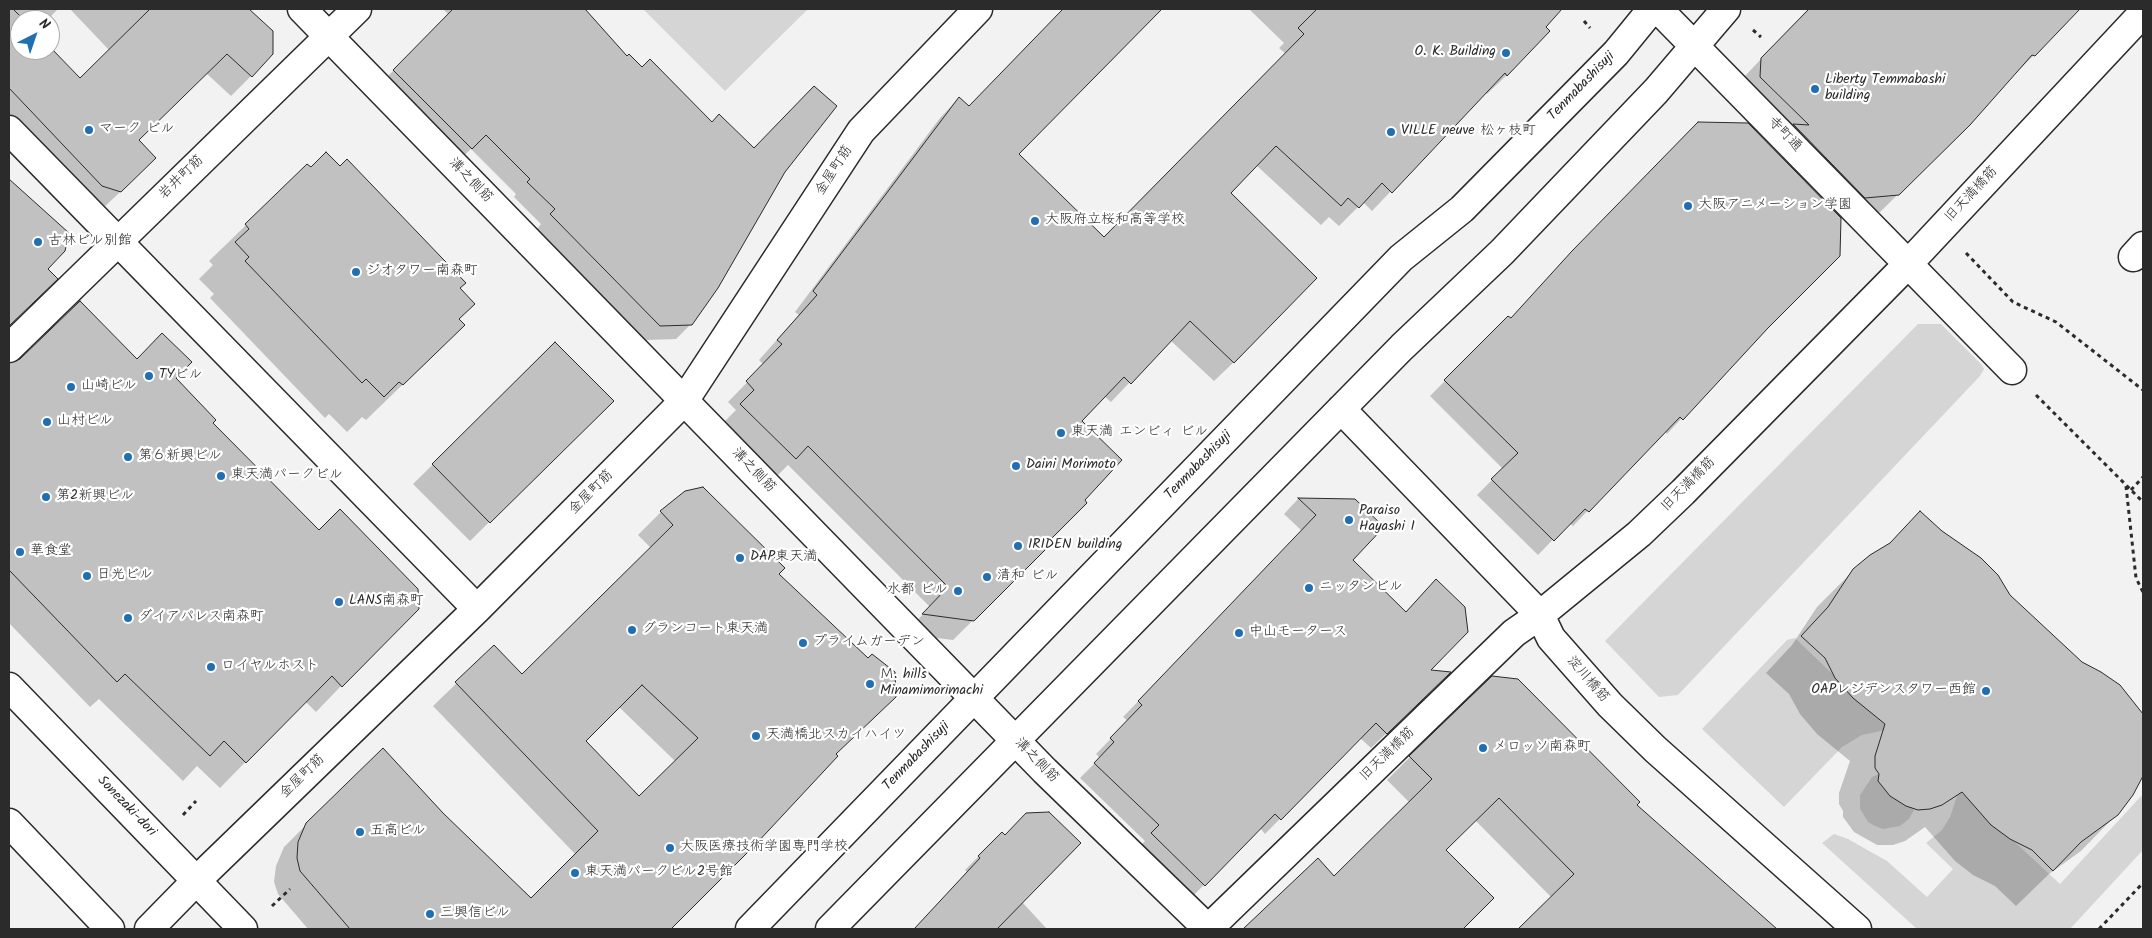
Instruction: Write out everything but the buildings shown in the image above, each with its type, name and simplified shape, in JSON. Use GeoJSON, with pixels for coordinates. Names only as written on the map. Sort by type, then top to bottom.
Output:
{"type":"FeatureCollection","features":[{"type":"Feature","properties":{"kind":"main road","name":"溝之側筋"},"geometry":{"type":"LineString","coordinates":[[302,9],[974,699],[1208,929]]}},
{"type":"Feature","properties":{"kind":"main road","name":"岩井町筋"},"geometry":{"type":"LineString","coordinates":[[9,348],[356,9]]}},
{"type":"Feature","properties":{"kind":"main road","name":"金屋町筋"},"geometry":{"type":"LineString","coordinates":[[149,929],[477,608],[684,401],[861,131],[978,9]]}},
{"type":"Feature","properties":{"kind":"main road","name":"Tenmabashisuji"},"geometry":{"type":"LineString","coordinates":[[750,929],[1401,258],[1462,209],[1616,52],[1652,9]]}},
{"type":"Feature","properties":{"kind":"main road","name":"寺町通"},"geometry":{"type":"LineString","coordinates":[[1658,9],[2012,370]]}},
{"type":"Feature","properties":{"kind":"main road"},"geometry":{"type":"LineString","coordinates":[[830,929],[1402,347],[1502,252],[1656,91],[1726,9]]}},
{"type":"Feature","properties":{"kind":"main road","name":"旧天満橋筋"},"geometry":{"type":"LineString","coordinates":[[1208,929],[1514,633],[1540,615],[1639,534],[1683,492],[1908,264],[2143,13]]}},
{"type":"Feature","properties":{"kind":"main road"},"geometry":{"type":"LineString","coordinates":[[9,130],[477,608]]}},
{"type":"Feature","properties":{"kind":"main road","name":"淀川橋筋"},"geometry":{"type":"LineString","coordinates":[[1341,409],[1540,615],[1551,638],[1622,718],[1654,750],[1857,929]]}},
{"type":"Feature","properties":{"kind":"main road","name":"Sonezaki-dori"},"geometry":{"type":"LineString","coordinates":[[9,687],[242,929]]}},
{"type":"Feature","properties":{"kind":"main road"},"geometry":{"type":"LineString","coordinates":[[9,823],[110,929]]}},
{"type":"Feature","properties":{"kind":"path"},"geometry":{"type":"LineString","coordinates":[[1965,253],[2013,302],[2056,322],[2143,390]]}},
{"type":"Feature","properties":{"kind":"path"},"geometry":{"type":"LineString","coordinates":[[2012,370],[2143,502]]}},
{"type":"Feature","properties":{"kind":"path"},"geometry":{"type":"LineString","coordinates":[[2130,490],[2143,477]]}},
{"type":"Feature","properties":{"kind":"path"},"geometry":{"type":"LineString","coordinates":[[2126,485],[2136,578],[2143,592]]}},
{"type":"Feature","properties":{"kind":"path"},"geometry":{"type":"LineString","coordinates":[[182,816],[196,802]]}},
{"type":"Feature","properties":{"kind":"path"},"geometry":{"type":"LineString","coordinates":[[2099,929],[2143,883]]}},
{"type":"Feature","properties":{"kind":"path"},"geometry":{"type":"LineString","coordinates":[[272,906],[290,888]]}},
{"type":"Feature","properties":{"kind":"shaded area"},"geometry":{"type":"Polygon","coordinates":[[[643,9],[808,9],[725,91],[643,9]]]}},
{"type":"Feature","properties":{"kind":"shaded area"},"geometry":{"type":"Polygon","coordinates":[[[1918,324],[1941,324],[1982,365],[1984,369],[1980,376],[1678,695],[1659,697],[1605,641],[1918,324]]]}},
{"type":"Feature","properties":{"kind":"shaded area"},"geometry":{"type":"Polygon","coordinates":[[[1795,638],[1890,729],[1862,735],[1842,747],[1784,807],[1702,729],[1787,640],[1795,638]]]}},
{"type":"Feature","properties":{"kind":"shaded area"},"geometry":{"type":"Polygon","coordinates":[[[1879,774],[1914,810],[1909,819],[1900,826],[1883,829],[1875,826],[1868,822],[1860,809],[1860,795],[1872,777],[1879,774]]]}},
{"type":"Feature","properties":{"kind":"shaded area"},"geometry":{"type":"Polygon","coordinates":[[[1959,790],[2060,884],[2143,794],[2143,850],[2070,929],[1917,929],[1822,843],[1834,834],[1848,839],[1887,861],[1927,897],[1953,869],[1926,843],[1942,830],[1950,817],[1959,790]]]}},
{"type":"Feature","properties":{"kind":"place","name":"O. K. Building"},"geometry":{"type":"Point","coordinates":[1506,53]}},
{"type":"Feature","properties":{"kind":"place","name":"Liberty Temmabashi building"},"geometry":{"type":"Point","coordinates":[1815,89]}},
{"type":"Feature","properties":{"kind":"place","name":"マーク ビル"},"geometry":{"type":"Point","coordinates":[89,130]}},
{"type":"Feature","properties":{"kind":"place","name":"VILLE neuve 松ヶ枝町"},"geometry":{"type":"Point","coordinates":[1391,132]}},
{"type":"Feature","properties":{"kind":"place","name":"大阪アニメーション学園"},"geometry":{"type":"Point","coordinates":[1688,206]}},
{"type":"Feature","properties":{"kind":"place","name":"大阪府立桜和高等学校"},"geometry":{"type":"Point","coordinates":[1035,221]}},
{"type":"Feature","properties":{"kind":"place","name":"古林ビル別館"},"geometry":{"type":"Point","coordinates":[38,242]}},
{"type":"Feature","properties":{"kind":"place","name":"ジオタワー南森町"},"geometry":{"type":"Point","coordinates":[356,272]}},
{"type":"Feature","properties":{"kind":"place","name":"TYビル"},"geometry":{"type":"Point","coordinates":[149,376]}},
{"type":"Feature","properties":{"kind":"place","name":"山崎ビル"},"geometry":{"type":"Point","coordinates":[71,387]}},
{"type":"Feature","properties":{"kind":"place","name":"山村ビル"},"geometry":{"type":"Point","coordinates":[47,422]}},
{"type":"Feature","properties":{"kind":"place","name":"東天満 エンビィ ビル"},"geometry":{"type":"Point","coordinates":[1061,433]}},
{"type":"Feature","properties":{"kind":"place","name":"第６新興ビル"},"geometry":{"type":"Point","coordinates":[128,457]}},
{"type":"Feature","properties":{"kind":"place","name":"Daini Morimoto"},"geometry":{"type":"Point","coordinates":[1016,466]}},
{"type":"Feature","properties":{"kind":"place","name":"東天満パークビル"},"geometry":{"type":"Point","coordinates":[221,476]}},
{"type":"Feature","properties":{"kind":"place","name":"第2新興ビル"},"geometry":{"type":"Point","coordinates":[46,497]}},
{"type":"Feature","properties":{"kind":"place","name":"Paraiso Hayashi I"},"geometry":{"type":"Point","coordinates":[1349,520]}},
{"type":"Feature","properties":{"kind":"place","name":"IRIDEN building"},"geometry":{"type":"Point","coordinates":[1018,546]}},
{"type":"Feature","properties":{"kind":"place","name":"華食堂"},"geometry":{"type":"Point","coordinates":[20,552]}},
{"type":"Feature","properties":{"kind":"place","name":"DAP東天満"},"geometry":{"type":"Point","coordinates":[740,558]}},
{"type":"Feature","properties":{"kind":"place","name":"日光ビル"},"geometry":{"type":"Point","coordinates":[87,576]}},
{"type":"Feature","properties":{"kind":"place","name":"清和 ビル"},"geometry":{"type":"Point","coordinates":[987,577]}},
{"type":"Feature","properties":{"kind":"place","name":"ニッタンビル"},"geometry":{"type":"Point","coordinates":[1309,588]}},
{"type":"Feature","properties":{"kind":"place","name":"水都 ビル"},"geometry":{"type":"Point","coordinates":[958,591]}},
{"type":"Feature","properties":{"kind":"place","name":"LANS南森町"},"geometry":{"type":"Point","coordinates":[339,602]}},
{"type":"Feature","properties":{"kind":"place","name":"ダイアパレス南森町"},"geometry":{"type":"Point","coordinates":[128,618]}},
{"type":"Feature","properties":{"kind":"place","name":"グランコート東天満"},"geometry":{"type":"Point","coordinates":[632,630]}},
{"type":"Feature","properties":{"kind":"place","name":"中山モータース"},"geometry":{"type":"Point","coordinates":[1239,633]}},
{"type":"Feature","properties":{"kind":"place","name":"プライムガーデン"},"geometry":{"type":"Point","coordinates":[803,643]}},
{"type":"Feature","properties":{"kind":"place","name":"ロイヤルホスト"},"geometry":{"type":"Point","coordinates":[211,667]}},
{"type":"Feature","properties":{"kind":"place","name":"Ｍ. hills Minamimorimachi"},"geometry":{"type":"Point","coordinates":[870,684]}},
{"type":"Feature","properties":{"kind":"place","name":"OAPレジデンスタワー西館"},"geometry":{"type":"Point","coordinates":[1986,691]}},
{"type":"Feature","properties":{"kind":"place","name":"天満橋北スカイハイツ"},"geometry":{"type":"Point","coordinates":[756,736]}},
{"type":"Feature","properties":{"kind":"place","name":"メロッソ南森町"},"geometry":{"type":"Point","coordinates":[1483,748]}},
{"type":"Feature","properties":{"kind":"place","name":"五高ビル"},"geometry":{"type":"Point","coordinates":[360,832]}},
{"type":"Feature","properties":{"kind":"place","name":"大阪医療技術学園専門学校"},"geometry":{"type":"Point","coordinates":[670,848]}},
{"type":"Feature","properties":{"kind":"place","name":"東天満パークビル2号館"},"geometry":{"type":"Point","coordinates":[575,873]}},
{"type":"Feature","properties":{"kind":"place","name":"三興信ビル"},"geometry":{"type":"Point","coordinates":[430,914]}}]}
